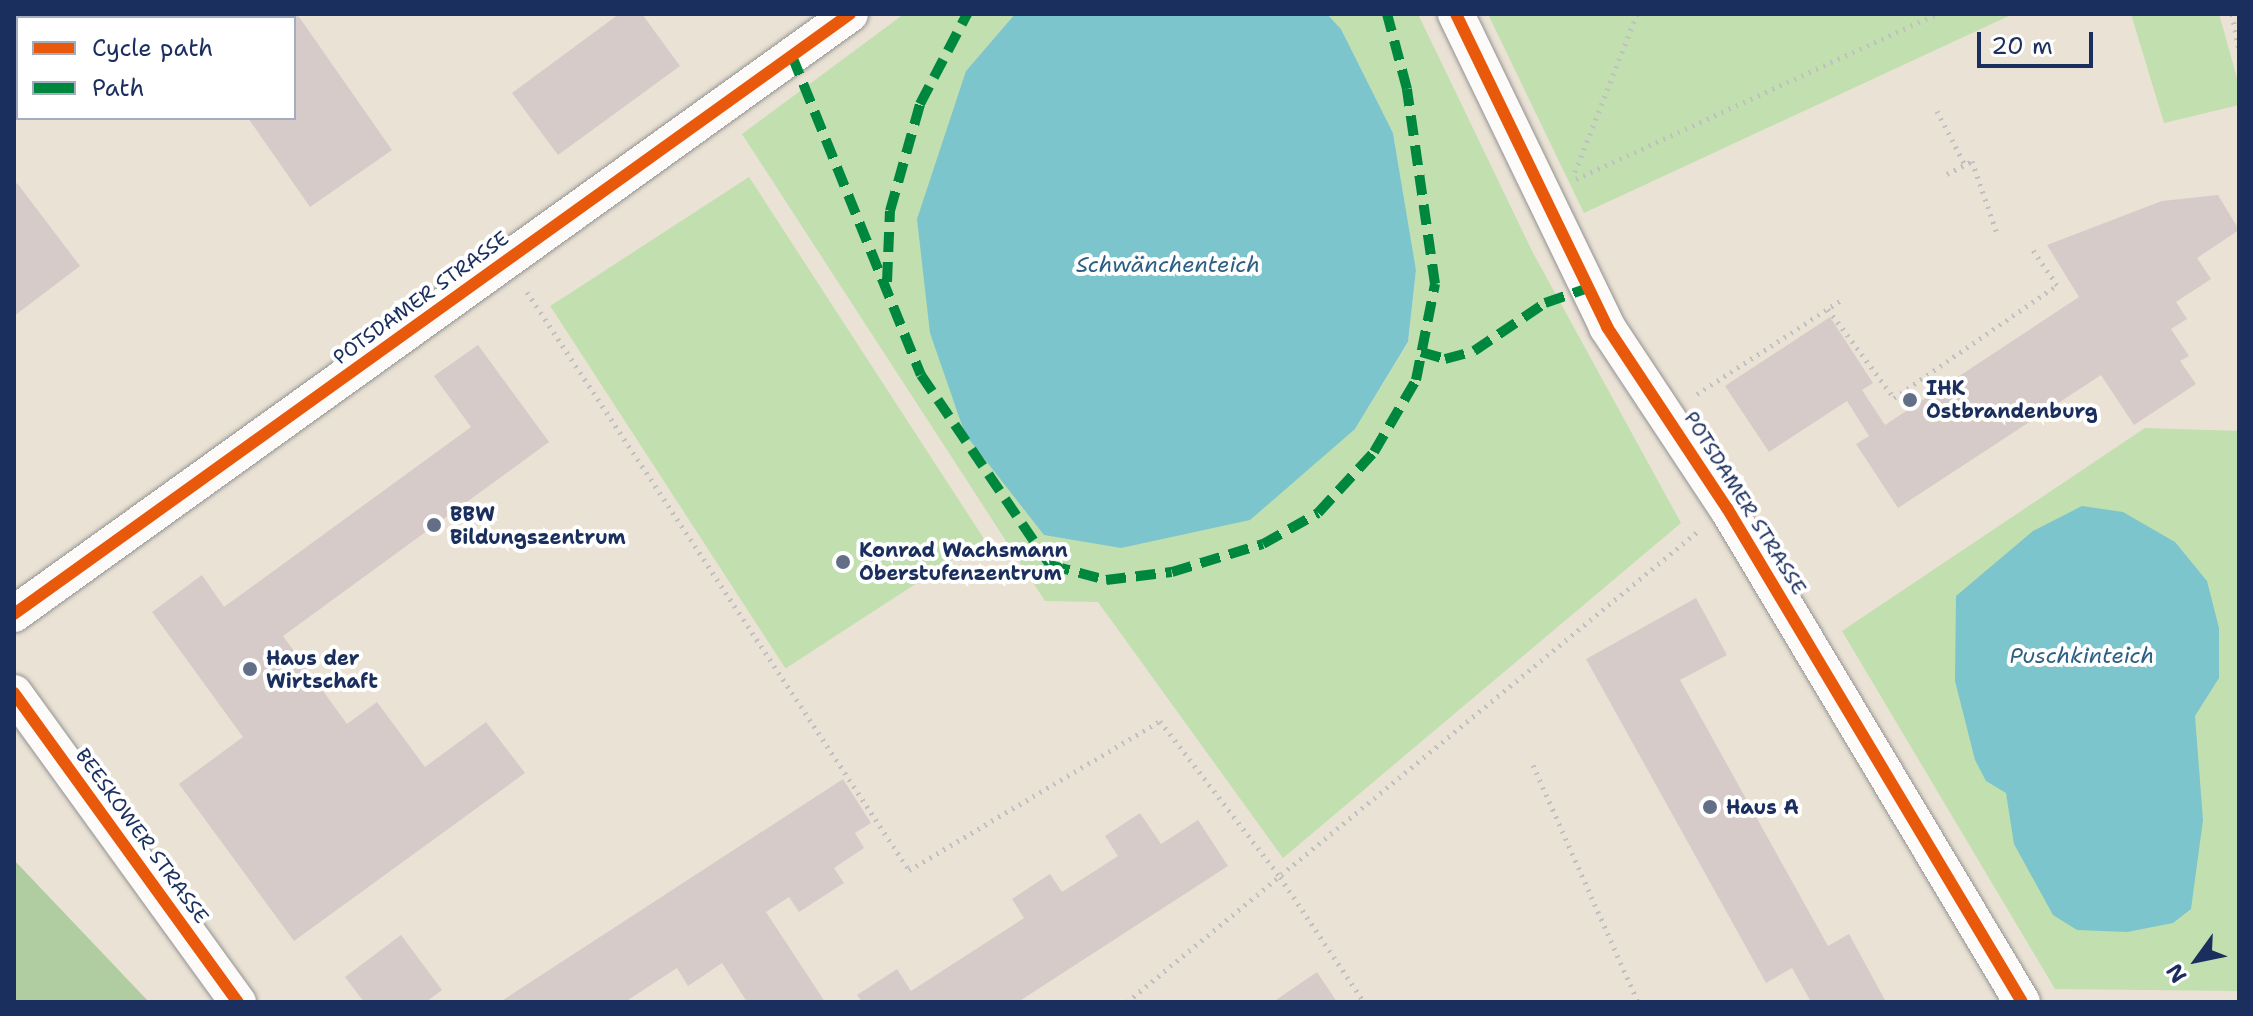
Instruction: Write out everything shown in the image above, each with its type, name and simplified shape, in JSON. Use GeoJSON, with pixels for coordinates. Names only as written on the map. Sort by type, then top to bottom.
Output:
{"type":"FeatureCollection","features":[{"type":"Feature","properties":{"kind":"street","name":"POTSDAMER STRASSE"},"geometry":{"type":"LineString","coordinates":[[14,614],[850,14]]}},
{"type":"Feature","properties":{"kind":"street","name":"POTSDAMER STRASSE"},"geometry":{"type":"LineString","coordinates":[[1456,14],[1607,327],[1727,508],[2022,1002]]}},
{"type":"Feature","properties":{"kind":"street","name":"BEESKOWER STRASSE"},"geometry":{"type":"LineString","coordinates":[[14,693],[238,1002]]}},
{"type":"Feature","properties":{"kind":"path"},"geometry":{"type":"LineString","coordinates":[[1637,14],[1572,181],[1936,14]]}},
{"type":"Feature","properties":{"kind":"path"},"geometry":{"type":"LineString","coordinates":[[2232,14],[2239,49]]}},
{"type":"Feature","properties":{"kind":"path"},"geometry":{"type":"LineString","coordinates":[[1937,111],[1965,165]]}},
{"type":"Feature","properties":{"kind":"path"},"geometry":{"type":"LineString","coordinates":[[1947,174],[1972,161],[1998,236]]}},
{"type":"Feature","properties":{"kind":"path"},"geometry":{"type":"LineString","coordinates":[[1828,309],[1894,398],[2057,285],[2031,247]]}},
{"type":"Feature","properties":{"kind":"path"},"geometry":{"type":"LineString","coordinates":[[507,261],[909,870],[1160,721],[1280,877],[1364,1002]]}},
{"type":"Feature","properties":{"kind":"path"},"geometry":{"type":"LineString","coordinates":[[1720,380],[1843,299]]}},
{"type":"Feature","properties":{"kind":"path"},"geometry":{"type":"LineString","coordinates":[[1127,1002],[1727,508]]}},
{"type":"Feature","properties":{"kind":"path"},"geometry":{"type":"LineString","coordinates":[[1533,765],[1638,1002]]}},
{"type":"Feature","properties":{"kind":"green space"},"geometry":{"type":"Polygon","coordinates":[[[904,14],[1015,14],[966,71],[1355,429],[1408,343],[1416,270],[1393,133],[1341,29],[1327,14],[1418,14],[1532,251],[1681,523],[1283,858],[1098,602],[1045,601],[742,134],[904,14]]]}},
{"type":"Feature","properties":{"kind":"green space"},"geometry":{"type":"Polygon","coordinates":[[[1488,14],[2013,14],[1584,213],[1488,14]]]}},
{"type":"Feature","properties":{"kind":"green space"},"geometry":{"type":"Polygon","coordinates":[[[2131,14],[2219,14],[2239,85],[2239,105],[2164,123],[2131,14]]]}},
{"type":"Feature","properties":{"kind":"green space"},"geometry":{"type":"Polygon","coordinates":[[[749,177],[984,539],[786,668],[550,306],[749,177]]]}},
{"type":"Feature","properties":{"kind":"green space"},"geometry":{"type":"Polygon","coordinates":[[[2145,428],[2239,431],[2239,991],[2055,989],[1842,631],[2145,428]]]}},
{"type":"Feature","properties":{"kind":"green space"},"geometry":{"type":"Polygon","coordinates":[[[14,860],[149,1002],[14,1002],[14,860]]]}},
{"type":"Feature","properties":{"kind":"water","name":"Schwänchenteich"},"geometry":{"type":"Polygon","coordinates":[[[1015,14],[1327,14],[1341,29],[1393,133],[1416,270],[1408,342],[1355,429],[1250,520],[1121,548],[1044,535],[965,434],[930,333],[917,219],[966,71],[1015,14]]]}},
{"type":"Feature","properties":{"kind":"water","name":"Puschkinteich"},"geometry":{"type":"Polygon","coordinates":[[[2082,506],[2123,512],[2175,542],[2207,581],[2219,628],[2219,678],[2195,716],[2203,820],[2191,909],[2173,923],[2127,932],[2077,930],[2053,915],[2014,844],[2006,793],[1986,781],[1975,760],[1955,681],[1956,596],[2033,531],[2082,506]]]}},
{"type":"Feature","properties":{"kind":"building"},"geometry":{"type":"Polygon","coordinates":[[[14,14],[152,16],[16,16],[16,22],[14,14]]]}},
{"type":"Feature","properties":{"kind":"building"},"geometry":{"type":"Polygon","coordinates":[[[297,14],[392,150],[310,207],[249,120],[296,120],[296,16],[291,16],[297,14]]]}},
{"type":"Feature","properties":{"kind":"building"},"geometry":{"type":"Polygon","coordinates":[[[619,14],[642,14],[680,66],[558,155],[512,93],[619,14]]]}},
{"type":"Feature","properties":{"kind":"building"},"geometry":{"type":"Polygon","coordinates":[[[17,183],[80,266],[14,316],[14,186],[17,183]]]}},
{"type":"Feature","properties":{"kind":"building"},"geometry":{"type":"Polygon","coordinates":[[[2218,195],[2239,230],[2197,258],[2211,279],[2176,302],[2187,319],[2171,329],[2189,356],[2180,361],[2196,384],[2134,425],[2101,375],[1898,508],[1856,444],[1869,436],[1847,401],[1769,452],[1725,386],[1830,317],[1873,383],[1862,390],[1885,425],[2079,297],[2047,245],[2162,201],[2218,195]]]}},
{"type":"Feature","properties":{"kind":"building","name":"Haus der Wirtschaft"},"geometry":{"type":"Polygon","coordinates":[[[478,345],[549,442],[283,636],[347,724],[377,702],[425,767],[486,722],[525,773],[294,941],[179,784],[243,737],[152,612],[202,575],[224,607],[471,427],[434,376],[478,345]]]}},
{"type":"Feature","properties":{"kind":"building","name":"Haus A"},"geometry":{"type":"Polygon","coordinates":[[[1696,598],[1727,655],[1680,680],[1828,946],[1849,934],[1886,1002],[1811,1002],[1792,968],[1766,983],[1586,659],[1696,598]]]}},
{"type":"Feature","properties":{"kind":"building"},"geometry":{"type":"Polygon","coordinates":[[[843,779],[871,823],[855,833],[864,848],[834,868],[844,883],[799,912],[789,897],[766,912],[825,1002],[747,1002],[722,963],[688,986],[677,968],[625,1002],[500,1002],[843,779]]]}},
{"type":"Feature","properties":{"kind":"building"},"geometry":{"type":"Polygon","coordinates":[[[1140,813],[1161,844],[1198,820],[1228,866],[1018,1002],[862,1002],[857,995],[897,969],[911,991],[1024,918],[1012,899],[1050,874],[1062,892],[1118,856],[1105,836],[1140,813]]]}},
{"type":"Feature","properties":{"kind":"building"},"geometry":{"type":"Polygon","coordinates":[[[401,935],[442,990],[426,1002],[364,1002],[345,977],[401,935]]]}},
{"type":"Feature","properties":{"kind":"building"},"geometry":{"type":"Polygon","coordinates":[[[1317,972],[1337,1002],[1273,1002],[1317,972]]]}},
{"type":"Feature","properties":{"kind":"marked path"},"geometry":{"type":"LineString","coordinates":[[887,282],[890,211],[920,104],[967,14]]}},
{"type":"Feature","properties":{"kind":"marked path"},"geometry":{"type":"LineString","coordinates":[[792,56],[921,375],[1050,565],[1106,580],[1172,572],[1263,544],[1318,513],[1374,452],[1416,380],[1435,284],[1407,89],[1387,14]]}},
{"type":"Feature","properties":{"kind":"marked path"},"geometry":{"type":"LineString","coordinates":[[1421,352],[1445,359],[1474,351],[1545,303],[1588,288]]}},
{"type":"Feature","properties":{"kind":"cycle path"},"geometry":{"type":"LineString","coordinates":[[14,614],[850,14]]}},
{"type":"Feature","properties":{"kind":"cycle path"},"geometry":{"type":"LineString","coordinates":[[1456,14],[1607,327],[1727,508],[2022,1002]]}},
{"type":"Feature","properties":{"kind":"cycle path"},"geometry":{"type":"LineString","coordinates":[[14,693],[238,1002]]}},
{"type":"Feature","properties":{"kind":"place","name":"IHK Ostbrandenburg"},"geometry":{"type":"Point","coordinates":[1910,400]}},
{"type":"Feature","properties":{"kind":"place","name":"BBW Bildungszentrum"},"geometry":{"type":"Point","coordinates":[434,525]}},
{"type":"Feature","properties":{"kind":"place","name":"Konrad Wachsmann Oberstufenzentrum"},"geometry":{"type":"Point","coordinates":[843,562]}},
{"type":"Feature","properties":{"kind":"place","name":"Haus der Wirtschaft"},"geometry":{"type":"Point","coordinates":[250,669]}},
{"type":"Feature","properties":{"kind":"place","name":"Haus A"},"geometry":{"type":"Point","coordinates":[1710,807]}}]}
